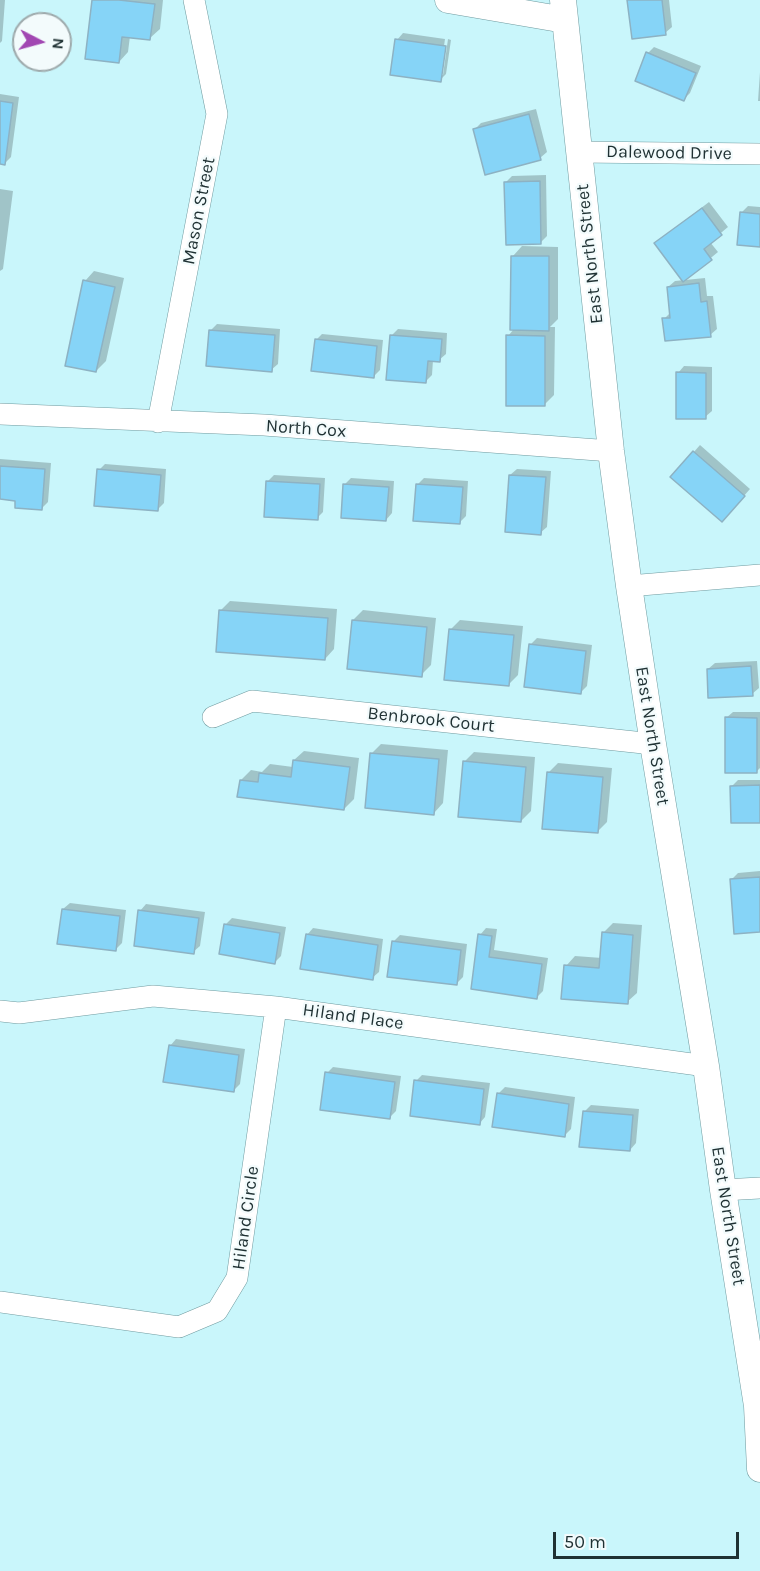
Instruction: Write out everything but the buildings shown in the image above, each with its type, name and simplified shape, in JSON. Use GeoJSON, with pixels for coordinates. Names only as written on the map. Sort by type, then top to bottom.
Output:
{"type":"FeatureCollection","features":[{"type":"Feature","properties":{"kind":"street","name":"Mason Street"},"geometry":{"type":"LineString","coordinates":[[158,422],[217,114],[194,0]]}},
{"type":"Feature","properties":{"kind":"street"},"geometry":{"type":"LineString","coordinates":[[448,0],[564,10]]}},
{"type":"Feature","properties":{"kind":"street","name":"East North Street"},"geometry":{"type":"LineString","coordinates":[[564,10],[611,451],[629,586],[652,744],[706,1066],[757,1406],[760,1469]]}},
{"type":"Feature","properties":{"kind":"street","name":"Dalewood Drive"},"geometry":{"type":"LineString","coordinates":[[579,152],[760,154]]}},
{"type":"Feature","properties":{"kind":"street","name":"North Cox"},"geometry":{"type":"LineString","coordinates":[[0,414],[275,426],[611,451]]}},
{"type":"Feature","properties":{"kind":"street"},"geometry":{"type":"LineString","coordinates":[[629,586],[760,575]]}},
{"type":"Feature","properties":{"kind":"street","name":"Benbrook Court"},"geometry":{"type":"LineString","coordinates":[[213,717],[252,702],[652,744]]}},
{"type":"Feature","properties":{"kind":"street","name":"Hiland Place"},"geometry":{"type":"LineString","coordinates":[[0,1011],[20,1013],[153,996],[276,1007],[706,1066]]}},
{"type":"Feature","properties":{"kind":"street","name":"Hiland Circle"},"geometry":{"type":"LineString","coordinates":[[0,1302],[179,1327],[217,1311],[237,1278],[276,1007]]}},
{"type":"Feature","properties":{"kind":"street"},"geometry":{"type":"LineString","coordinates":[[723,1190],[760,1188]]}}]}
